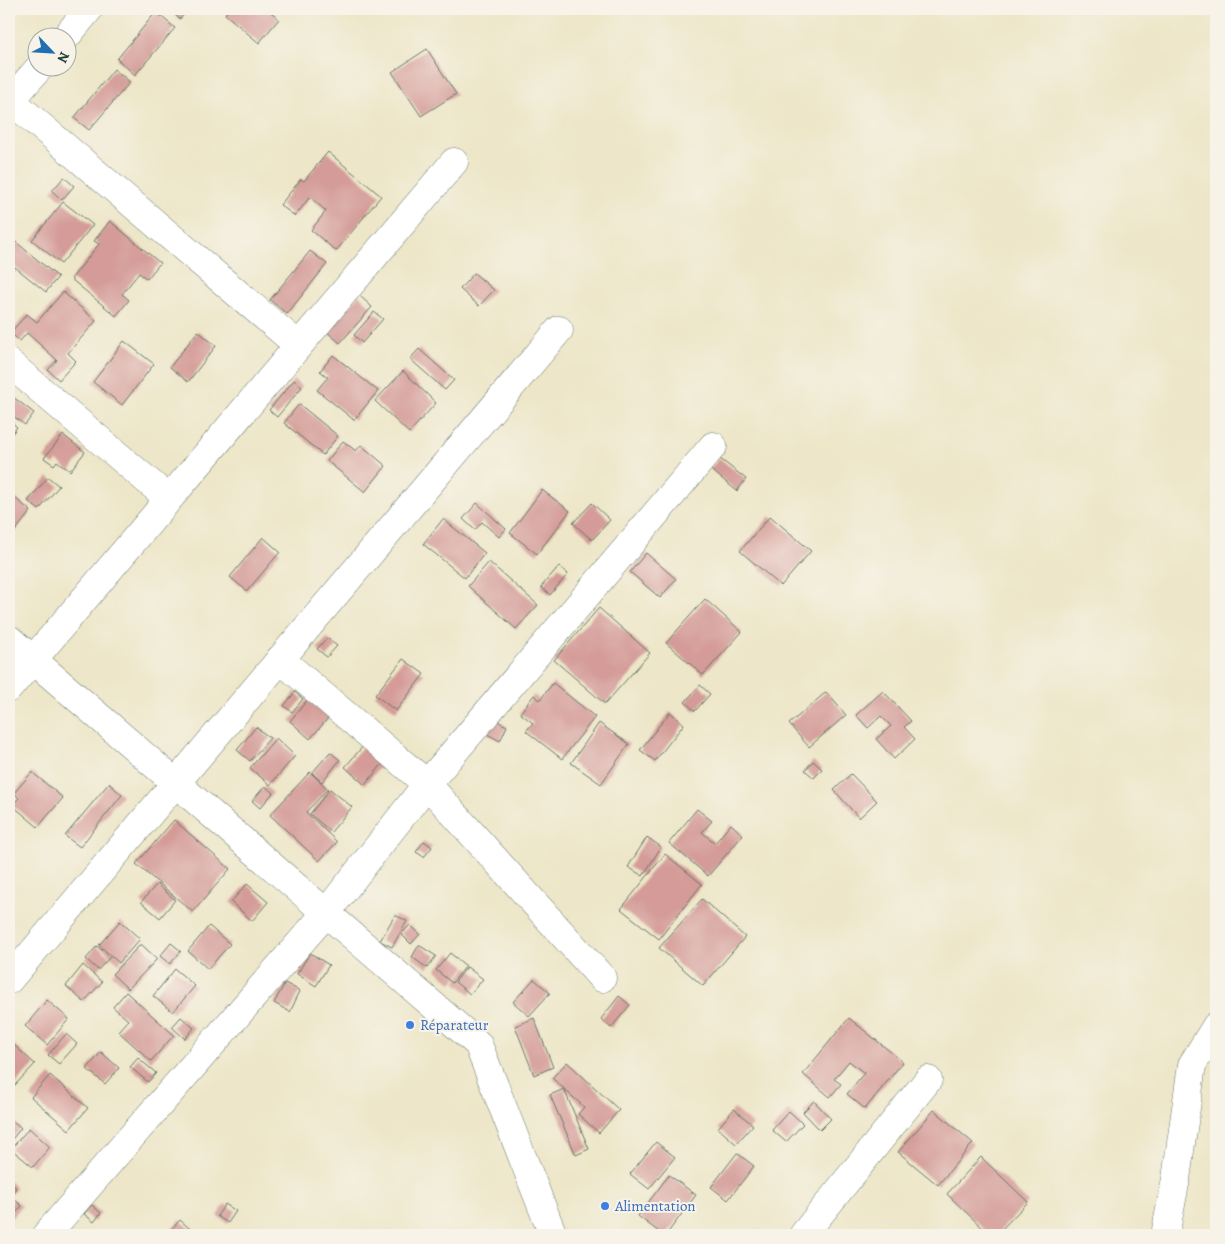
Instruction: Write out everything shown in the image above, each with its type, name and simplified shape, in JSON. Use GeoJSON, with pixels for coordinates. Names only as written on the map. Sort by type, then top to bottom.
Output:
{"type":"FeatureCollection","features":[{"type":"Feature","properties":{"kind":"street"},"geometry":{"type":"LineString","coordinates":[[73,28],[89,9]]}},
{"type":"Feature","properties":{"kind":"street"},"geometry":{"type":"LineString","coordinates":[[30,78],[10,99],[298,346]]}},
{"type":"Feature","properties":{"kind":"street"},"geometry":{"type":"LineString","coordinates":[[9,688],[454,162]]}},
{"type":"Feature","properties":{"kind":"street"},"geometry":{"type":"LineString","coordinates":[[9,980],[559,330]]}},
{"type":"Feature","properties":{"kind":"street"},"geometry":{"type":"LineString","coordinates":[[9,363],[169,499]]}},
{"type":"Feature","properties":{"kind":"street"},"geometry":{"type":"LineString","coordinates":[[46,1235],[326,913],[427,784],[713,446]]}},
{"type":"Feature","properties":{"kind":"street"},"geometry":{"type":"LineString","coordinates":[[9,639],[478,1044],[553,1235]]}},
{"type":"Feature","properties":{"kind":"street"},"geometry":{"type":"LineString","coordinates":[[280,659],[427,784],[602,978]]}},
{"type":"Feature","properties":{"kind":"street"},"geometry":{"type":"LineString","coordinates":[[1165,1235],[1176,1179],[1192,1064],[1216,1026]]}},
{"type":"Feature","properties":{"kind":"street"},"geometry":{"type":"LineString","coordinates":[[803,1235],[928,1080]]}},
{"type":"Feature","properties":{"kind":"building"},"geometry":{"type":"Polygon","coordinates":[[[167,9],[188,9],[180,19],[167,9]]]}},
{"type":"Feature","properties":{"kind":"building"},"geometry":{"type":"Polygon","coordinates":[[[229,9],[267,9],[279,19],[259,43],[225,14],[229,9]]]}},
{"type":"Feature","properties":{"kind":"building"},"geometry":{"type":"Polygon","coordinates":[[[156,12],[175,28],[135,75],[117,59],[156,12]]]}},
{"type":"Feature","properties":{"kind":"building"},"geometry":{"type":"Polygon","coordinates":[[[427,49],[456,94],[421,116],[392,72],[427,49]]]}},
{"type":"Feature","properties":{"kind":"building"},"geometry":{"type":"Polygon","coordinates":[[[114,69],[130,82],[89,130],[74,118],[114,69]]]}},
{"type":"Feature","properties":{"kind":"building"},"geometry":{"type":"Polygon","coordinates":[[[328,152],[381,196],[336,251],[311,230],[326,211],[310,197],[295,216],[280,205],[301,179],[304,181],[328,152]]]}},
{"type":"Feature","properties":{"kind":"building"},"geometry":{"type":"Polygon","coordinates":[[[64,177],[74,186],[62,200],[52,191],[64,177]]]}},
{"type":"Feature","properties":{"kind":"building"},"geometry":{"type":"Polygon","coordinates":[[[63,202],[93,225],[61,264],[32,240],[63,202]]]}},
{"type":"Feature","properties":{"kind":"building"},"geometry":{"type":"Polygon","coordinates":[[[110,221],[160,263],[147,279],[139,273],[122,294],[129,300],[116,316],[71,279],[99,244],[94,241],[110,221]]]}},
{"type":"Feature","properties":{"kind":"building"},"geometry":{"type":"Polygon","coordinates":[[[16,242],[58,277],[46,292],[15,267],[9,275],[9,250],[16,242]]]}},
{"type":"Feature","properties":{"kind":"building"},"geometry":{"type":"Polygon","coordinates":[[[310,251],[327,264],[287,314],[270,300],[310,251]]]}},
{"type":"Feature","properties":{"kind":"building"},"geometry":{"type":"Polygon","coordinates":[[[474,273],[494,290],[479,306],[460,289],[474,273]]]}},
{"type":"Feature","properties":{"kind":"building"},"geometry":{"type":"Polygon","coordinates":[[[63,292],[96,321],[68,353],[76,361],[59,380],[48,370],[57,360],[27,333],[20,341],[10,333],[27,314],[37,322],[63,292]]]}},
{"type":"Feature","properties":{"kind":"building"},"geometry":{"type":"Polygon","coordinates":[[[359,295],[372,307],[340,343],[326,331],[359,295]]]}},
{"type":"Feature","properties":{"kind":"building"},"geometry":{"type":"Polygon","coordinates":[[[374,312],[383,319],[362,343],[354,335],[374,312]]]}},
{"type":"Feature","properties":{"kind":"building"},"geometry":{"type":"Polygon","coordinates":[[[198,331],[216,346],[188,382],[170,367],[198,331]]]}},
{"type":"Feature","properties":{"kind":"building"},"geometry":{"type":"Polygon","coordinates":[[[124,341],[154,364],[122,405],[93,382],[124,341]]]}},
{"type":"Feature","properties":{"kind":"building"},"geometry":{"type":"Polygon","coordinates":[[[419,349],[454,380],[445,390],[410,359],[419,349]]]}},
{"type":"Feature","properties":{"kind":"building"},"geometry":{"type":"Polygon","coordinates":[[[333,355],[378,391],[354,420],[317,390],[328,377],[320,371],[333,355]]]}},
{"type":"Feature","properties":{"kind":"building"},"geometry":{"type":"Polygon","coordinates":[[[403,371],[436,403],[409,433],[375,401],[403,371]]]}},
{"type":"Feature","properties":{"kind":"building"},"geometry":{"type":"Polygon","coordinates":[[[294,380],[302,387],[277,417],[269,410],[294,380]]]}},
{"type":"Feature","properties":{"kind":"building"},"geometry":{"type":"Polygon","coordinates":[[[13,397],[34,413],[25,425],[9,413],[9,403],[13,397]]]}},
{"type":"Feature","properties":{"kind":"building"},"geometry":{"type":"Polygon","coordinates":[[[299,404],[338,436],[323,455],[284,423],[299,404]]]}},
{"type":"Feature","properties":{"kind":"building"},"geometry":{"type":"Polygon","coordinates":[[[9,420],[17,427],[9,438],[9,420]]]}},
{"type":"Feature","properties":{"kind":"building"},"geometry":{"type":"Polygon","coordinates":[[[63,435],[85,452],[70,471],[57,461],[54,465],[44,458],[63,435]]]}},
{"type":"Feature","properties":{"kind":"building"},"geometry":{"type":"Polygon","coordinates":[[[343,441],[356,451],[361,445],[386,466],[365,492],[327,461],[343,441]]]}},
{"type":"Feature","properties":{"kind":"building"},"geometry":{"type":"Polygon","coordinates":[[[719,458],[746,479],[737,491],[710,469],[719,458]]]}},
{"type":"Feature","properties":{"kind":"building"},"geometry":{"type":"Polygon","coordinates":[[[48,477],[59,486],[39,510],[28,501],[48,477]]]}},
{"type":"Feature","properties":{"kind":"building"},"geometry":{"type":"Polygon","coordinates":[[[542,490],[570,511],[537,554],[510,533],[542,490]]]}},
{"type":"Feature","properties":{"kind":"building"},"geometry":{"type":"Polygon","coordinates":[[[9,493],[31,511],[9,539],[9,493]]]}},
{"type":"Feature","properties":{"kind":"building"},"geometry":{"type":"Polygon","coordinates":[[[477,503],[506,529],[499,537],[482,522],[475,530],[463,519],[477,503]]]}},
{"type":"Feature","properties":{"kind":"building"},"geometry":{"type":"Polygon","coordinates":[[[592,503],[610,520],[592,540],[573,523],[592,503]]]}},
{"type":"Feature","properties":{"kind":"building"},"geometry":{"type":"Polygon","coordinates":[[[770,516],[811,551],[781,586],[740,551],[770,516]]]}},
{"type":"Feature","properties":{"kind":"building"},"geometry":{"type":"Polygon","coordinates":[[[443,519],[485,553],[465,578],[423,544],[443,519]]]}},
{"type":"Feature","properties":{"kind":"building"},"geometry":{"type":"Polygon","coordinates":[[[263,537],[280,552],[247,591],[230,577],[263,537]]]}},
{"type":"Feature","properties":{"kind":"building"},"geometry":{"type":"Polygon","coordinates":[[[646,553],[676,579],[660,598],[630,572],[646,553]]]}},
{"type":"Feature","properties":{"kind":"building"},"geometry":{"type":"Polygon","coordinates":[[[489,562],[538,605],[516,629],[468,586],[489,562]]]}},
{"type":"Feature","properties":{"kind":"building"},"geometry":{"type":"Polygon","coordinates":[[[559,566],[568,574],[550,595],[541,587],[559,566]]]}},
{"type":"Feature","properties":{"kind":"building"},"geometry":{"type":"Polygon","coordinates":[[[705,599],[742,632],[703,675],[666,643],[705,599]]]}},
{"type":"Feature","properties":{"kind":"building"},"geometry":{"type":"Polygon","coordinates":[[[599,608],[650,653],[605,704],[554,660],[599,608]]]}},
{"type":"Feature","properties":{"kind":"building"},"geometry":{"type":"Polygon","coordinates":[[[327,638],[337,646],[327,657],[317,649],[327,638]]]}},
{"type":"Feature","properties":{"kind":"building"},"geometry":{"type":"Polygon","coordinates":[[[403,659],[424,674],[396,711],[375,695],[403,659]]]}},
{"type":"Feature","properties":{"kind":"building"},"geometry":{"type":"Polygon","coordinates":[[[553,683],[595,717],[562,759],[526,731],[533,723],[520,713],[534,695],[540,700],[553,683]]]}},
{"type":"Feature","properties":{"kind":"building"},"geometry":{"type":"Polygon","coordinates":[[[700,685],[710,694],[695,711],[685,702],[700,685]]]}},
{"type":"Feature","properties":{"kind":"building"},"geometry":{"type":"Polygon","coordinates":[[[883,691],[911,721],[904,727],[915,739],[894,759],[876,739],[891,726],[881,716],[868,728],[856,715],[883,691]]]}},
{"type":"Feature","properties":{"kind":"building"},"geometry":{"type":"Polygon","coordinates":[[[295,692],[303,699],[292,712],[284,706],[295,692]]]}},
{"type":"Feature","properties":{"kind":"building"},"geometry":{"type":"Polygon","coordinates":[[[826,692],[846,715],[809,747],[789,724],[826,692]]]}},
{"type":"Feature","properties":{"kind":"building"},"geometry":{"type":"Polygon","coordinates":[[[309,698],[330,716],[310,739],[290,721],[309,698]]]}},
{"type":"Feature","properties":{"kind":"building"},"geometry":{"type":"Polygon","coordinates":[[[670,712],[684,724],[655,761],[640,750],[670,712]]]}},
{"type":"Feature","properties":{"kind":"building"},"geometry":{"type":"Polygon","coordinates":[[[495,720],[507,726],[500,741],[487,734],[495,720]]]}},
{"type":"Feature","properties":{"kind":"building"},"geometry":{"type":"Polygon","coordinates":[[[599,723],[629,744],[601,784],[571,763],[599,723]]]}},
{"type":"Feature","properties":{"kind":"building"},"geometry":{"type":"Polygon","coordinates":[[[256,727],[270,738],[250,761],[237,750],[256,727]]]}},
{"type":"Feature","properties":{"kind":"building"},"geometry":{"type":"Polygon","coordinates":[[[276,738],[295,756],[270,785],[250,768],[276,738]]]}},
{"type":"Feature","properties":{"kind":"building"},"geometry":{"type":"Polygon","coordinates":[[[364,745],[384,762],[365,785],[345,767],[364,745]]]}},
{"type":"Feature","properties":{"kind":"building"},"geometry":{"type":"Polygon","coordinates":[[[330,752],[340,760],[322,782],[312,773],[330,752]]]}},
{"type":"Feature","properties":{"kind":"building"},"geometry":{"type":"Polygon","coordinates":[[[813,761],[822,769],[814,778],[805,770],[813,761]]]}},
{"type":"Feature","properties":{"kind":"building"},"geometry":{"type":"Polygon","coordinates":[[[32,772],[63,798],[38,827],[12,805],[19,798],[14,793],[32,772]]]}},
{"type":"Feature","properties":{"kind":"building"},"geometry":{"type":"Polygon","coordinates":[[[310,772],[328,789],[306,812],[337,842],[319,861],[270,815],[310,772]]]}},
{"type":"Feature","properties":{"kind":"building"},"geometry":{"type":"Polygon","coordinates":[[[851,774],[877,801],[859,818],[834,790],[851,774]]]}},
{"type":"Feature","properties":{"kind":"building"},"geometry":{"type":"Polygon","coordinates":[[[109,783],[122,795],[80,847],[65,836],[109,783]]]}},
{"type":"Feature","properties":{"kind":"building"},"geometry":{"type":"Polygon","coordinates":[[[265,786],[273,793],[260,808],[252,801],[265,786]]]}},
{"type":"Feature","properties":{"kind":"building"},"geometry":{"type":"Polygon","coordinates":[[[330,789],[352,807],[331,832],[310,814],[330,789]]]}},
{"type":"Feature","properties":{"kind":"building"},"geometry":{"type":"Polygon","coordinates":[[[697,809],[712,821],[702,832],[715,843],[731,824],[743,835],[708,876],[669,843],[697,809]]]}},
{"type":"Feature","properties":{"kind":"building"},"geometry":{"type":"Polygon","coordinates":[[[174,820],[230,869],[193,912],[136,864],[174,820]]]}},
{"type":"Feature","properties":{"kind":"building"},"geometry":{"type":"Polygon","coordinates":[[[647,837],[661,847],[643,876],[628,867],[647,837]]]}},
{"type":"Feature","properties":{"kind":"building"},"geometry":{"type":"Polygon","coordinates":[[[424,841],[432,847],[424,857],[416,852],[424,841]]]}},
{"type":"Feature","properties":{"kind":"building"},"geometry":{"type":"Polygon","coordinates":[[[665,854],[702,884],[659,939],[621,909],[665,854]]]}},
{"type":"Feature","properties":{"kind":"building"},"geometry":{"type":"Polygon","coordinates":[[[157,884],[175,900],[160,918],[141,902],[157,884]]]}},
{"type":"Feature","properties":{"kind":"building"},"geometry":{"type":"Polygon","coordinates":[[[247,884],[268,902],[252,921],[231,902],[247,884]]]}},
{"type":"Feature","properties":{"kind":"building"},"geometry":{"type":"Polygon","coordinates":[[[702,899],[745,937],[703,986],[659,948],[702,899]]]}},
{"type":"Feature","properties":{"kind":"building"},"geometry":{"type":"Polygon","coordinates":[[[395,915],[407,921],[392,947],[380,941],[395,915]]]}},
{"type":"Feature","properties":{"kind":"building"},"geometry":{"type":"Polygon","coordinates":[[[120,921],[140,939],[119,963],[99,945],[120,921]]]}},
{"type":"Feature","properties":{"kind":"building"},"geometry":{"type":"Polygon","coordinates":[[[410,925],[420,934],[411,944],[401,934],[410,925]]]}},
{"type":"Feature","properties":{"kind":"building"},"geometry":{"type":"Polygon","coordinates":[[[209,926],[230,944],[208,969],[188,951],[209,926]]]}},
{"type":"Feature","properties":{"kind":"building"},"geometry":{"type":"Polygon","coordinates":[[[171,943],[181,951],[170,964],[160,956],[171,943]]]}},
{"type":"Feature","properties":{"kind":"building"},"geometry":{"type":"Polygon","coordinates":[[[141,944],[157,959],[128,989],[112,974],[141,944]]]}},
{"type":"Feature","properties":{"kind":"building"},"geometry":{"type":"Polygon","coordinates":[[[419,945],[436,956],[427,968],[412,957],[419,945]]]}},
{"type":"Feature","properties":{"kind":"building"},"geometry":{"type":"Polygon","coordinates":[[[97,946],[110,957],[98,970],[86,959],[97,946]]]}},
{"type":"Feature","properties":{"kind":"building"},"geometry":{"type":"Polygon","coordinates":[[[310,953],[329,965],[316,986],[297,974],[310,953]]]}},
{"type":"Feature","properties":{"kind":"building"},"geometry":{"type":"Polygon","coordinates":[[[450,953],[466,966],[452,983],[436,970],[450,953]]]}},
{"type":"Feature","properties":{"kind":"building"},"geometry":{"type":"Polygon","coordinates":[[[83,965],[102,982],[84,1002],[66,986],[83,965]]]}},
{"type":"Feature","properties":{"kind":"building"},"geometry":{"type":"Polygon","coordinates":[[[467,967],[483,979],[470,994],[455,982],[467,967]]]}},
{"type":"Feature","properties":{"kind":"building"},"geometry":{"type":"Polygon","coordinates":[[[175,969],[195,986],[173,1012],[153,996],[175,969]]]}},
{"type":"Feature","properties":{"kind":"building"},"geometry":{"type":"Polygon","coordinates":[[[534,979],[550,993],[529,1016],[513,1002],[534,979]]]}},
{"type":"Feature","properties":{"kind":"building"},"geometry":{"type":"Polygon","coordinates":[[[285,983],[300,991],[290,1012],[274,1003],[285,983]]]}},
{"type":"Feature","properties":{"kind":"building"},"geometry":{"type":"Polygon","coordinates":[[[126,992],[174,1035],[151,1061],[118,1031],[128,1020],[113,1007],[126,992]]]}},
{"type":"Feature","properties":{"kind":"building"},"geometry":{"type":"Polygon","coordinates":[[[619,996],[630,1005],[611,1028],[601,1019],[619,996]]]}},
{"type":"Feature","properties":{"kind":"building"},"geometry":{"type":"Polygon","coordinates":[[[47,1000],[69,1019],[47,1045],[25,1026],[47,1000]]]}},
{"type":"Feature","properties":{"kind":"building"},"geometry":{"type":"Polygon","coordinates":[[[181,1017],[194,1028],[185,1039],[172,1027],[181,1017]]]}},
{"type":"Feature","properties":{"kind":"building"},"geometry":{"type":"Polygon","coordinates":[[[534,1018],[553,1067],[534,1075],[515,1026],[534,1018]]]}},
{"type":"Feature","properties":{"kind":"building"},"geometry":{"type":"Polygon","coordinates":[[[849,1018],[903,1062],[865,1109],[847,1094],[864,1073],[849,1061],[834,1079],[841,1084],[830,1097],[803,1074],[849,1018]]]}},
{"type":"Feature","properties":{"kind":"building"},"geometry":{"type":"Polygon","coordinates":[[[66,1034],[77,1044],[59,1064],[48,1055],[66,1034]]]}},
{"type":"Feature","properties":{"kind":"building"},"geometry":{"type":"Polygon","coordinates":[[[13,1044],[35,1064],[14,1086],[9,1081],[9,1048],[13,1044]]]}},
{"type":"Feature","properties":{"kind":"building"},"geometry":{"type":"Polygon","coordinates":[[[101,1052],[119,1068],[105,1084],[87,1069],[101,1052]]]}},
{"type":"Feature","properties":{"kind":"building"},"geometry":{"type":"Polygon","coordinates":[[[138,1058],[156,1073],[148,1082],[130,1067],[138,1058]]]}},
{"type":"Feature","properties":{"kind":"building"},"geometry":{"type":"Polygon","coordinates":[[[567,1062],[619,1110],[599,1133],[578,1114],[584,1107],[552,1078],[567,1062]]]}},
{"type":"Feature","properties":{"kind":"building"},"geometry":{"type":"Polygon","coordinates":[[[50,1075],[88,1108],[69,1130],[31,1097],[50,1075]]]}},
{"type":"Feature","properties":{"kind":"building"},"geometry":{"type":"Polygon","coordinates":[[[564,1089],[589,1149],[576,1155],[550,1095],[564,1089]]]}},
{"type":"Feature","properties":{"kind":"building"},"geometry":{"type":"Polygon","coordinates":[[[814,1101],[831,1119],[820,1130],[803,1112],[814,1101]]]}},
{"type":"Feature","properties":{"kind":"building"},"geometry":{"type":"Polygon","coordinates":[[[734,1109],[753,1125],[736,1144],[718,1128],[734,1109]]]}},
{"type":"Feature","properties":{"kind":"building"},"geometry":{"type":"Polygon","coordinates":[[[934,1110],[973,1143],[938,1185],[898,1152],[934,1110]]]}},
{"type":"Feature","properties":{"kind":"building"},"geometry":{"type":"Polygon","coordinates":[[[789,1111],[803,1124],[786,1142],[772,1130],[789,1111]]]}},
{"type":"Feature","properties":{"kind":"building"},"geometry":{"type":"Polygon","coordinates":[[[13,1121],[21,1128],[9,1143],[9,1126],[13,1121]]]}},
{"type":"Feature","properties":{"kind":"building"},"geometry":{"type":"Polygon","coordinates":[[[29,1128],[50,1147],[33,1167],[11,1149],[29,1128]]]}},
{"type":"Feature","properties":{"kind":"building"},"geometry":{"type":"Polygon","coordinates":[[[656,1142],[675,1157],[649,1189],[630,1174],[656,1142]]]}},
{"type":"Feature","properties":{"kind":"building"},"geometry":{"type":"Polygon","coordinates":[[[737,1153],[754,1166],[728,1200],[711,1187],[737,1153]]]}},
{"type":"Feature","properties":{"kind":"building"},"geometry":{"type":"Polygon","coordinates":[[[981,1157],[1028,1202],[996,1235],[990,1235],[947,1194],[981,1157]]]}},
{"type":"Feature","properties":{"kind":"building"},"geometry":{"type":"Polygon","coordinates":[[[669,1175],[696,1195],[666,1235],[663,1235],[638,1216],[669,1175]]]}},
{"type":"Feature","properties":{"kind":"building"},"geometry":{"type":"Polygon","coordinates":[[[9,1181],[16,1188],[9,1197],[9,1181]]]}},
{"type":"Feature","properties":{"kind":"building"},"geometry":{"type":"Polygon","coordinates":[[[14,1199],[22,1206],[9,1221],[9,1205],[14,1199]]]}},
{"type":"Feature","properties":{"kind":"building"},"geometry":{"type":"Polygon","coordinates":[[[225,1204],[236,1211],[228,1223],[217,1216],[225,1204]]]}},
{"type":"Feature","properties":{"kind":"building"},"geometry":{"type":"Polygon","coordinates":[[[92,1205],[101,1213],[94,1222],[84,1214],[92,1205]]]}},
{"type":"Feature","properties":{"kind":"building"},"geometry":{"type":"Polygon","coordinates":[[[180,1220],[197,1235],[166,1235],[180,1220]]]}},
{"type":"Feature","properties":{"kind":"place","name":"Réparateur"},"geometry":{"type":"Point","coordinates":[410,1025]}},
{"type":"Feature","properties":{"kind":"place","name":"Alimentation"},"geometry":{"type":"Point","coordinates":[605,1206]}}]}
